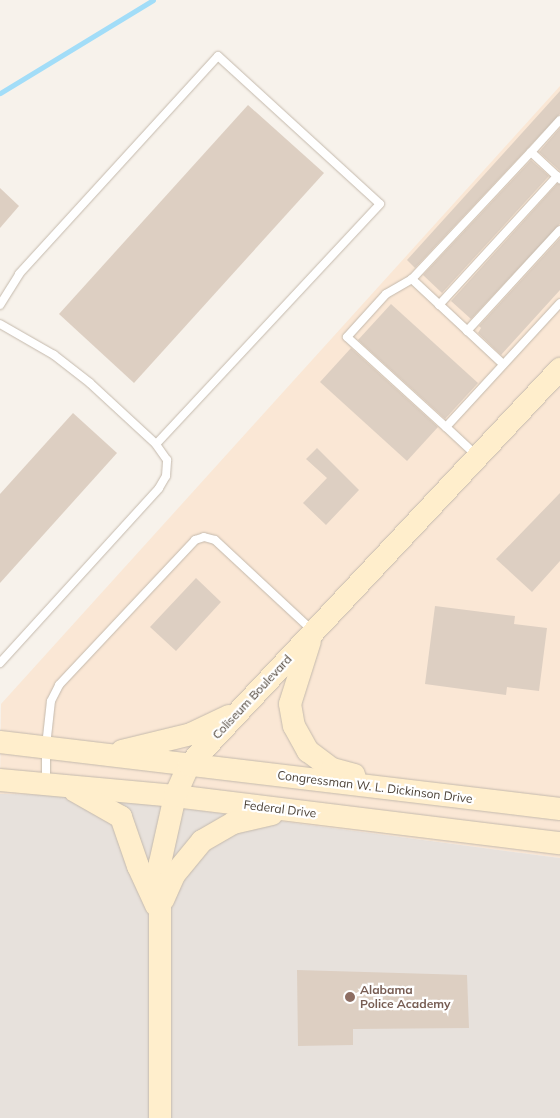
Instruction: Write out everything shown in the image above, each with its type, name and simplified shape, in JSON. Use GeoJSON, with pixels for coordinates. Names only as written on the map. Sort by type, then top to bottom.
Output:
{"type":"FeatureCollection","features":[{"type":"Feature","properties":{"kind":"main road","name":"Coliseum Boulevard"},"geometry":{"type":"LineString","coordinates":[[160,1118],[160,863],[175,796],[189,765],[477,456],[558,375]]}},
{"type":"Feature","properties":{"kind":"main road"},"geometry":{"type":"LineString","coordinates":[[313,631],[290,704],[294,726],[308,750],[332,769],[408,791]]}},
{"type":"Feature","properties":{"kind":"main road"},"geometry":{"type":"LineString","coordinates":[[109,754],[191,734],[240,711]]}},
{"type":"Feature","properties":{"kind":"main road"},"geometry":{"type":"LineString","coordinates":[[0,742],[46,746],[189,765]]}},
{"type":"Feature","properties":{"kind":"main road","name":"Congressman W. L. Dickinson Drive"},"geometry":{"type":"LineString","coordinates":[[189,765],[560,809]]}},
{"type":"Feature","properties":{"kind":"main road","name":"Federal Drive"},"geometry":{"type":"LineString","coordinates":[[0,780],[175,796],[560,842]]}},
{"type":"Feature","properties":{"kind":"main road"},"geometry":{"type":"LineString","coordinates":[[52,784],[92,798],[121,817],[138,866],[159,910]]}},
{"type":"Feature","properties":{"kind":"main road"},"geometry":{"type":"LineString","coordinates":[[159,910],[174,875],[202,841],[233,823],[290,810]]}},
{"type":"Feature","properties":{"kind":"lane"},"geometry":{"type":"LineString","coordinates":[[0,305],[19,274],[218,56],[380,204],[156,444]]}},
{"type":"Feature","properties":{"kind":"lane"},"geometry":{"type":"LineString","coordinates":[[477,456],[348,337],[386,294],[412,280],[560,120]]}},
{"type":"Feature","properties":{"kind":"lane"},"geometry":{"type":"LineString","coordinates":[[439,305],[558,177],[531,152]]}},
{"type":"Feature","properties":{"kind":"lane"},"geometry":{"type":"LineString","coordinates":[[467,331],[560,230]]}},
{"type":"Feature","properties":{"kind":"lane"},"geometry":{"type":"LineString","coordinates":[[412,280],[503,364]]}},
{"type":"Feature","properties":{"kind":"lane"},"geometry":{"type":"LineString","coordinates":[[446,427],[560,303]]}},
{"type":"Feature","properties":{"kind":"lane"},"geometry":{"type":"LineString","coordinates":[[0,324],[54,355],[90,383],[156,444],[166,460],[166,476],[159,488],[0,663]]}},
{"type":"Feature","properties":{"kind":"lane"},"geometry":{"type":"LineString","coordinates":[[52,784],[46,746],[51,701],[59,685],[195,540],[204,536],[215,540],[313,631]]}},
{"type":"Feature","properties":{"kind":"shaded area"},"geometry":{"type":"Polygon","coordinates":[[[560,86],[560,858],[82,795],[0,794],[1,704],[560,86]]]}},
{"type":"Feature","properties":{"kind":"shaded area"},"geometry":{"type":"Polygon","coordinates":[[[0,794],[82,795],[560,858],[560,1118],[0,1118],[0,794]]]}},
{"type":"Feature","properties":{"kind":"building"},"geometry":{"type":"Polygon","coordinates":[[[560,91],[560,114],[415,268],[407,260],[560,91]]]}},
{"type":"Feature","properties":{"kind":"building"},"geometry":{"type":"Polygon","coordinates":[[[248,105],[324,173],[134,383],[59,314],[248,105]]]}},
{"type":"Feature","properties":{"kind":"building"},"geometry":{"type":"Polygon","coordinates":[[[560,128],[560,171],[539,152],[560,128]]]}},
{"type":"Feature","properties":{"kind":"building"},"geometry":{"type":"Polygon","coordinates":[[[531,160],[549,176],[442,293],[423,275],[531,160]]]}},
{"type":"Feature","properties":{"kind":"building"},"geometry":{"type":"Polygon","coordinates":[[[557,184],[560,184],[560,224],[471,319],[451,301],[557,184]]]}},
{"type":"Feature","properties":{"kind":"building"},"geometry":{"type":"Polygon","coordinates":[[[0,188],[19,206],[0,228],[0,188]]]}},
{"type":"Feature","properties":{"kind":"building"},"geometry":{"type":"Polygon","coordinates":[[[560,238],[560,290],[501,355],[478,333],[481,328],[479,326],[560,238]]]}},
{"type":"Feature","properties":{"kind":"building"},"geometry":{"type":"Polygon","coordinates":[[[391,304],[478,383],[445,419],[358,340],[391,304]]]}},
{"type":"Feature","properties":{"kind":"building"},"geometry":{"type":"Polygon","coordinates":[[[351,348],[438,427],[407,461],[320,382],[351,348]]]}},
{"type":"Feature","properties":{"kind":"building"},"geometry":{"type":"Polygon","coordinates":[[[73,413],[117,453],[0,583],[0,494],[73,413]]]}},
{"type":"Feature","properties":{"kind":"building"},"geometry":{"type":"Polygon","coordinates":[[[317,448],[359,490],[326,525],[303,503],[327,478],[306,459],[317,448]]]}},
{"type":"Feature","properties":{"kind":"building"},"geometry":{"type":"Polygon","coordinates":[[[560,493],[560,561],[532,592],[496,559],[560,493]]]}},
{"type":"Feature","properties":{"kind":"building"},"geometry":{"type":"Polygon","coordinates":[[[196,578],[221,602],[176,651],[150,627],[196,578]]]}},
{"type":"Feature","properties":{"kind":"building"},"geometry":{"type":"Polygon","coordinates":[[[435,606],[515,616],[514,624],[547,628],[539,691],[507,687],[506,695],[425,684],[435,606]]]}},
{"type":"Feature","properties":{"kind":"building"},"geometry":{"type":"Polygon","coordinates":[[[297,970],[467,975],[469,1028],[353,1029],[353,1045],[298,1046],[297,970]]]}},
{"type":"Feature","properties":{"kind":"waterway"},"geometry":{"type":"LineString","coordinates":[[0,93],[153,0]]}},
{"type":"Feature","properties":{"kind":"place","name":"Alabama Police Academy"},"geometry":{"type":"Point","coordinates":[350,997]}}]}
